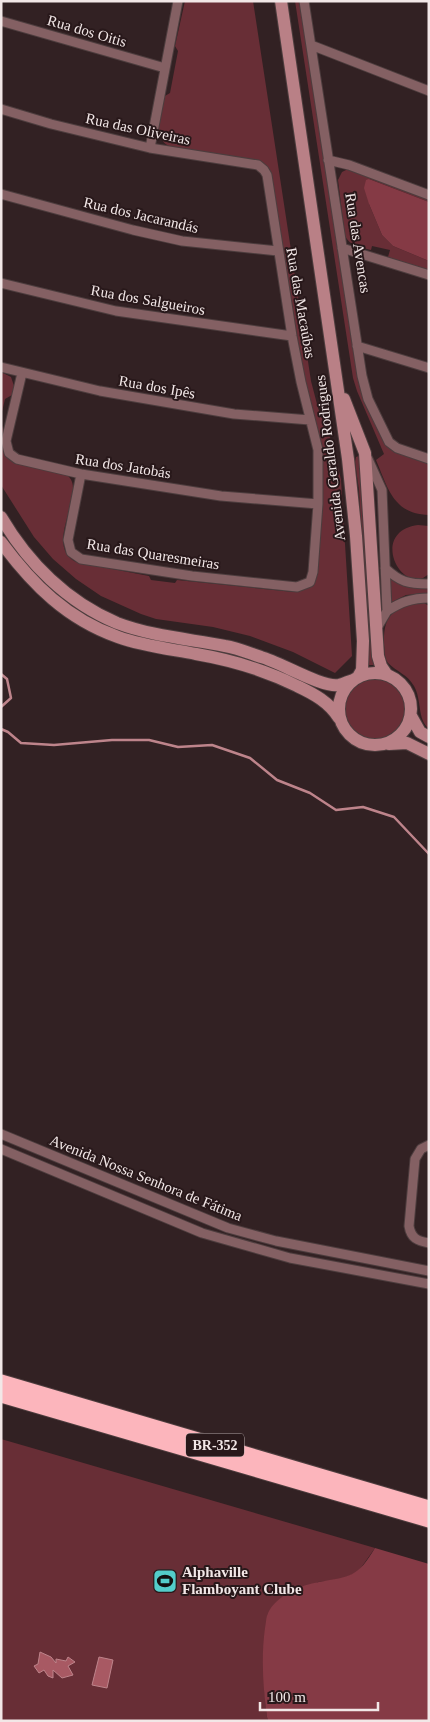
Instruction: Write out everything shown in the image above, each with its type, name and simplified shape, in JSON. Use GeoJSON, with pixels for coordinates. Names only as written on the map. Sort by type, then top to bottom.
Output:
{"type":"FeatureCollection","features":[{"type":"Feature","properties":{"kind":"highway","name":"BR-352"},"geometry":{"type":"LineString","coordinates":[[1,1382],[429,1508]]}},
{"type":"Feature","properties":{"kind":"highway","name":"BR-352"},"geometry":{"type":"LineString","coordinates":[[1,1395],[429,1520]]}},
{"type":"Feature","properties":{"kind":"street"},"geometry":{"type":"LineString","coordinates":[[150,148],[178,1]]}},
{"type":"Feature","properties":{"kind":"street"},"geometry":{"type":"LineString","coordinates":[[281,1],[332,346]]}},
{"type":"Feature","properties":{"kind":"street","name":"Rua das Avencas"},"geometry":{"type":"LineString","coordinates":[[304,1],[357,346],[368,399],[389,442],[397,448],[429,458]]}},
{"type":"Feature","properties":{"kind":"street","name":"Rua dos Oitis"},"geometry":{"type":"LineString","coordinates":[[1,21],[165,68]]}},
{"type":"Feature","properties":{"kind":"street"},"geometry":{"type":"LineString","coordinates":[[311,45],[429,91]]}},
{"type":"Feature","properties":{"kind":"street","name":"Rua das Oliveiras"},"geometry":{"type":"LineString","coordinates":[[1,109],[51,124],[150,148],[258,164],[267,175]]}},
{"type":"Feature","properties":{"kind":"street"},"geometry":{"type":"LineString","coordinates":[[328,160],[349,165],[429,195]]}},
{"type":"Feature","properties":{"kind":"street","name":"Rua das Macaúbas"},"geometry":{"type":"LineString","coordinates":[[267,175],[292,336],[318,450],[318,504],[313,572],[310,582]]}},
{"type":"Feature","properties":{"kind":"street","name":"Rua dos Jacarandás"},"geometry":{"type":"LineString","coordinates":[[1,194],[133,230],[182,241],[278,251]]}},
{"type":"Feature","properties":{"kind":"street"},"geometry":{"type":"LineString","coordinates":[[342,248],[429,276]]}},
{"type":"Feature","properties":{"kind":"street","name":"Rua dos Salgueiros"},"geometry":{"type":"LineString","coordinates":[[1,283],[116,311],[292,336]]}},
{"type":"Feature","properties":{"kind":"street","name":"Avenida Geraldo Rodrigues"},"geometry":{"type":"LineString","coordinates":[[332,346],[344,398],[365,453],[382,490],[387,611]]}},
{"type":"Feature","properties":{"kind":"street","name":"Avenida Geraldo Rodrigues"},"geometry":{"type":"LineString","coordinates":[[332,346],[348,459],[356,536],[363,641],[362,670],[356,678]]}},
{"type":"Feature","properties":{"kind":"street"},"geometry":{"type":"LineString","coordinates":[[357,346],[429,368]]}},
{"type":"Feature","properties":{"kind":"street","name":"Rua dos Ipês"},"geometry":{"type":"LineString","coordinates":[[1,367],[100,391],[234,414],[310,420]]}},
{"type":"Feature","properties":{"kind":"street","name":"Rua dos Jatobás"},"geometry":{"type":"LineString","coordinates":[[22,373],[6,441],[9,453],[17,459],[81,474],[221,496],[318,504]]}},
{"type":"Feature","properties":{"kind":"street"},"geometry":{"type":"LineString","coordinates":[[348,459],[356,450],[365,453]]}},
{"type":"Feature","properties":{"kind":"street","name":"Avenida Geraldo Rodrigues"},"geometry":{"type":"LineString","coordinates":[[365,453],[378,656],[381,666],[388,675]]}},
{"type":"Feature","properties":{"kind":"street","name":"Rua das Quaresmeiras"},"geometry":{"type":"LineString","coordinates":[[81,474],[68,540],[71,552],[81,559],[192,576],[298,588],[310,582]]}},
{"type":"Feature","properties":{"kind":"street"},"geometry":{"type":"LineString","coordinates":[[1,517],[10,532],[41,572],[78,602],[117,623],[154,633],[227,646],[272,660],[324,683],[338,685],[367,674],[378,673],[388,675],[399,681],[407,691],[411,703],[411,716],[403,733],[396,740],[387,744]]}},
{"type":"Feature","properties":{"kind":"street"},"geometry":{"type":"LineString","coordinates":[[1,542],[20,568],[51,600],[82,620],[117,637],[155,648],[236,662],[279,677],[316,695],[332,706],[344,729],[352,738],[363,744],[375,746],[407,743],[429,754]]}},
{"type":"Feature","properties":{"kind":"street"},"geometry":{"type":"LineString","coordinates":[[385,568],[396,578],[411,584],[429,584]]}},
{"type":"Feature","properties":{"kind":"street"},"geometry":{"type":"LineString","coordinates":[[377,628],[387,611],[401,602],[414,598],[429,598]]}},
{"type":"Feature","properties":{"kind":"street"},"geometry":{"type":"LineString","coordinates":[[339,718],[338,707],[341,697],[346,687],[356,678]]}},
{"type":"Feature","properties":{"kind":"street"},"geometry":{"type":"LineString","coordinates":[[411,716],[420,732],[429,737]]}},
{"type":"Feature","properties":{"kind":"street","name":"Avenida Nossa Senhora de Fátima"},"geometry":{"type":"LineString","coordinates":[[1,1134],[228,1228],[276,1241],[429,1271]]}},
{"type":"Feature","properties":{"kind":"street"},"geometry":{"type":"LineString","coordinates":[[429,1145],[421,1149],[415,1159],[408,1226],[412,1236],[417,1240],[429,1243]]}},
{"type":"Feature","properties":{"kind":"street","name":"Avenida Nossa Senhora de Fátima"},"geometry":{"type":"LineString","coordinates":[[1,1149],[202,1233],[290,1258],[429,1284]]}},
{"type":"Feature","properties":{"kind":"shaded area"},"geometry":{"type":"Polygon","coordinates":[[[185,1],[253,1],[311,381],[318,408],[333,445],[341,480],[352,656],[335,673],[293,652],[250,636],[213,627],[156,619],[101,596],[76,579],[53,559],[34,537],[1,485],[1,424],[4,452],[67,475],[72,483],[73,493],[63,543],[67,554],[76,562],[149,576],[151,580],[175,583],[177,580],[294,592],[307,588],[316,575],[323,477],[322,454],[302,369],[271,174],[268,167],[260,162],[169,146],[160,137],[160,116],[165,96],[170,93],[178,51],[175,46],[185,1]]]}},
{"type":"Feature","properties":{"kind":"shaded area"},"geometry":{"type":"Polygon","coordinates":[[[295,1],[300,1],[359,377],[382,438],[429,462],[429,515],[407,510],[394,498],[389,489],[376,460],[384,454],[353,378],[295,1]]]}},
{"type":"Feature","properties":{"kind":"shaded area"},"geometry":{"type":"Polygon","coordinates":[[[348,169],[429,198],[429,202],[369,179],[369,204],[382,235],[393,246],[429,261],[429,270],[388,257],[390,250],[372,246],[371,250],[356,246],[347,239],[345,236],[338,180],[342,172],[348,169]]]}},
{"type":"Feature","properties":{"kind":"shaded area"},"geometry":{"type":"Polygon","coordinates":[[[369,179],[429,202],[429,261],[393,246],[382,235],[364,188],[366,180],[369,179]]]}},
{"type":"Feature","properties":{"kind":"shaded area"},"geometry":{"type":"Polygon","coordinates":[[[1,372],[11,377],[14,386],[12,395],[5,399],[1,416],[1,372]]]}},
{"type":"Feature","properties":{"kind":"shaded area"},"geometry":{"type":"Polygon","coordinates":[[[359,456],[378,665],[367,665],[359,490],[355,462],[356,457],[359,456]]]}},
{"type":"Feature","properties":{"kind":"shaded area"},"geometry":{"type":"Polygon","coordinates":[[[418,525],[429,526],[429,574],[423,578],[413,579],[405,575],[398,567],[394,558],[393,547],[396,537],[404,529],[418,525]]]}},
{"type":"Feature","properties":{"kind":"shaded area"},"geometry":{"type":"Polygon","coordinates":[[[390,577],[429,587],[429,593],[406,595],[392,602],[390,577]]]}},
{"type":"Feature","properties":{"kind":"shaded area"},"geometry":{"type":"Polygon","coordinates":[[[421,601],[429,606],[429,729],[421,715],[414,686],[388,663],[385,657],[384,645],[386,626],[392,614],[397,610],[421,601]]]}},
{"type":"Feature","properties":{"kind":"shaded area"},"geometry":{"type":"Polygon","coordinates":[[[369,679],[381,679],[397,687],[403,697],[405,709],[403,721],[397,731],[381,739],[369,739],[353,731],[345,715],[345,703],[353,687],[369,679]]]}},
{"type":"Feature","properties":{"kind":"shaded area","name":"Alphaville Flamboyant Clube"},"geometry":{"type":"Polygon","coordinates":[[[1,1439],[375,1548],[358,1572],[339,1580],[318,1582],[268,1613],[264,1665],[268,1721],[1,1721],[1,1439]]]}},
{"type":"Feature","properties":{"kind":"shaded area"},"geometry":{"type":"Polygon","coordinates":[[[375,1548],[429,1564],[429,1721],[268,1721],[264,1695],[263,1661],[268,1613],[277,1601],[297,1588],[352,1574],[363,1565],[375,1548]]]}},
{"type":"Feature","properties":{"kind":"shaded area"},"geometry":{"type":"Polygon","coordinates":[[[40,1652],[51,1657],[56,1663],[56,1659],[66,1661],[68,1657],[75,1662],[68,1666],[73,1675],[62,1678],[53,1670],[53,1678],[48,1676],[44,1670],[39,1673],[34,1666],[38,1664],[40,1652]]]}},
{"type":"Feature","properties":{"kind":"shaded area"},"geometry":{"type":"Polygon","coordinates":[[[99,1657],[113,1660],[107,1688],[92,1685],[99,1657]]]}},
{"type":"Feature","properties":{"kind":"waterway"},"geometry":{"type":"LineString","coordinates":[[1,674],[7,679],[11,698],[1,707]]}},
{"type":"Feature","properties":{"kind":"waterway"},"geometry":{"type":"LineString","coordinates":[[1,729],[8,732],[21,743],[54,745],[112,740],[149,740],[178,747],[212,745],[250,758],[277,780],[310,793],[336,810],[363,807],[394,817],[429,854]]}},
{"type":"Feature","properties":{"kind":"place","name":"Alphaville Flamboyant Clube"},"geometry":{"type":"Point","coordinates":[165,1581]}}]}
